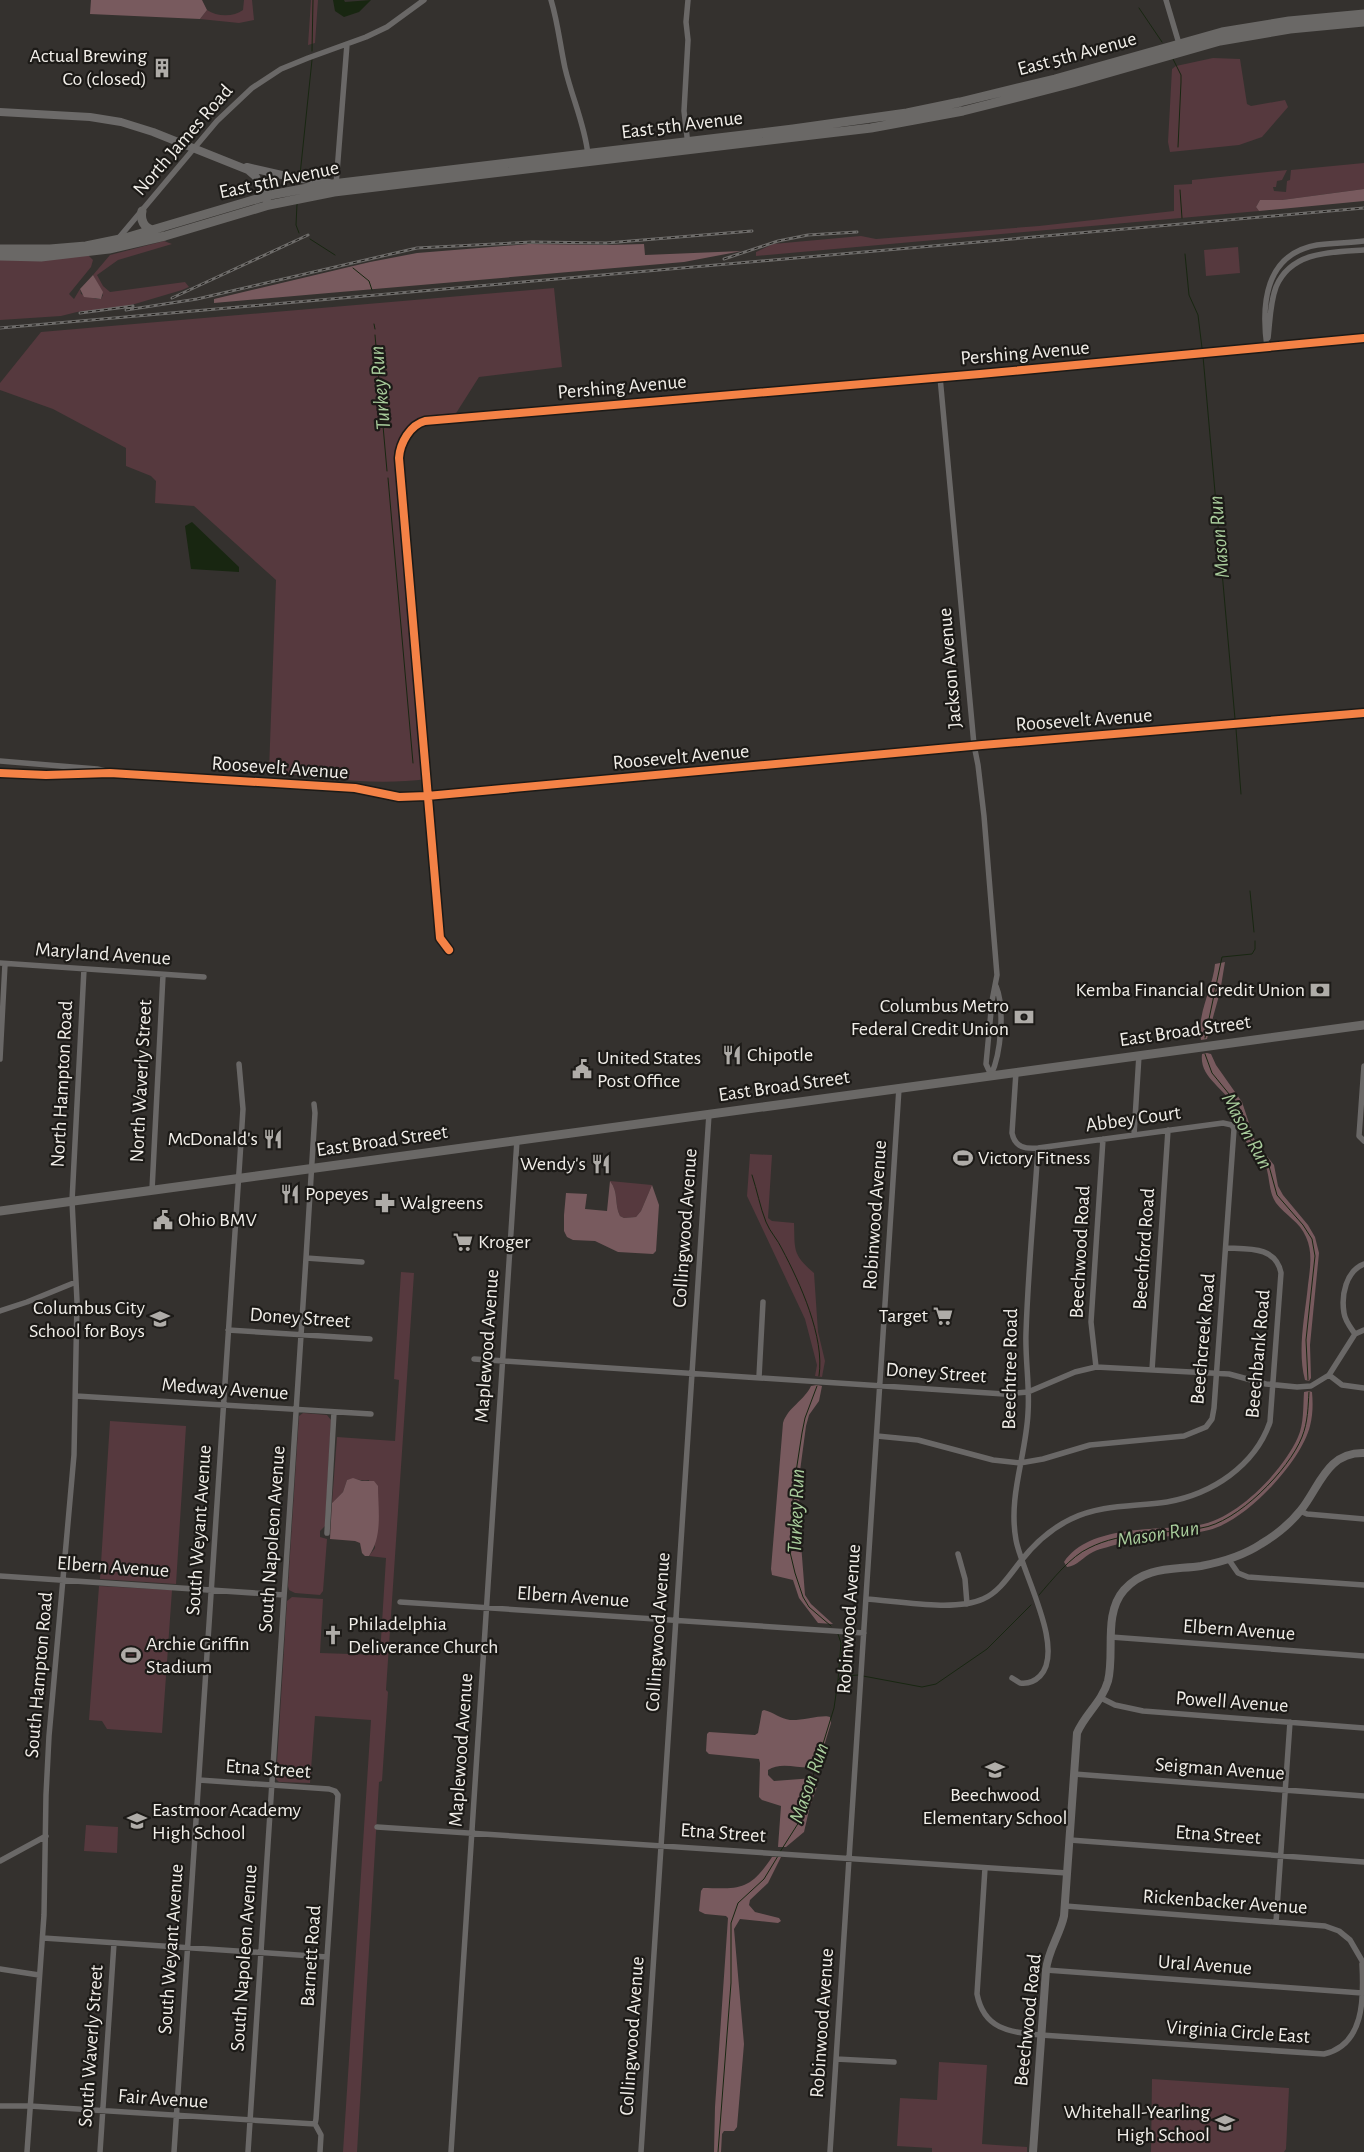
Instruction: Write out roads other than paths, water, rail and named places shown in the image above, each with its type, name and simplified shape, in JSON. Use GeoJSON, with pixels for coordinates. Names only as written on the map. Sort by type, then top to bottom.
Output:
{"type":"FeatureCollection","features":[{"type":"Feature","properties":{"kind":"main road","name":"East 5th Avenue"},"geometry":{"type":"LineString","coordinates":[[1180,47],[1220,33],[1271,23],[1364,14]]}},
{"type":"Feature","properties":{"kind":"main road","name":"East 5th Avenue"},"geometry":{"type":"LineString","coordinates":[[0,248],[50,249],[86,246],[267,201],[337,188],[688,146],[845,123],[960,102],[1180,47],[1301,27],[1364,22]]}},
{"type":"Feature","properties":{"kind":"main road","name":"East 5th Avenue"},"geometry":{"type":"LineString","coordinates":[[0,257],[63,255],[109,249],[165,236],[267,201]]}},
{"type":"Feature","properties":{"kind":"main road"},"geometry":{"type":"LineString","coordinates":[[142,211],[141,219],[148,228],[153,230]]}},
{"type":"Feature","properties":{"kind":"main road","name":"East Broad Street"},"geometry":{"type":"LineString","coordinates":[[0,1211],[1364,1025]]}},
{"type":"Feature","properties":{"kind":"street","name":"North James Road"},"geometry":{"type":"LineString","coordinates":[[109,249],[223,114],[252,88],[281,69],[387,27],[424,0]]}},
{"type":"Feature","properties":{"kind":"street"},"geometry":{"type":"LineString","coordinates":[[551,0],[558,24],[565,69],[586,135],[588,158]]}},
{"type":"Feature","properties":{"kind":"street"},"geometry":{"type":"LineString","coordinates":[[688,0],[684,111],[688,146]]}},
{"type":"Feature","properties":{"kind":"street"},"geometry":{"type":"LineString","coordinates":[[1166,0],[1180,47]]}},
{"type":"Feature","properties":{"kind":"street"},"geometry":{"type":"LineString","coordinates":[[2,112],[110,120],[143,128],[236,164],[337,188],[347,44]]}},
{"type":"Feature","properties":{"kind":"street"},"geometry":{"type":"LineString","coordinates":[[236,164],[254,175],[267,201]]}},
{"type":"Feature","properties":{"kind":"street"},"geometry":{"type":"LineString","coordinates":[[1267,347],[1264,324],[1266,298],[1268,286],[1280,265],[1306,248],[1317,245],[1364,241]]}},
{"type":"Feature","properties":{"kind":"street"},"geometry":{"type":"LineString","coordinates":[[1267,347],[1272,305],[1276,288],[1282,276],[1304,258],[1316,254],[1364,250]]}},
{"type":"Feature","properties":{"kind":"street","name":"Pershing Avenue"},"geometry":{"type":"LineString","coordinates":[[448,950],[440,938],[427,796],[428,783],[398,458],[402,443],[418,423],[431,420],[940,377],[1364,338]]}},
{"type":"Feature","properties":{"kind":"street","name":"Jackson Avenue"},"geometry":{"type":"LineString","coordinates":[[940,377],[974,746],[984,819],[997,975],[992,1001],[986,1064],[991,1075]]}},
{"type":"Feature","properties":{"kind":"street","name":"Roosevelt Avenue"},"geometry":{"type":"LineString","coordinates":[[0,773],[46,775],[110,773],[355,788],[399,797],[427,796],[974,746],[1364,713]]}},
{"type":"Feature","properties":{"kind":"street","name":"Roosevelt Avenue"},"geometry":{"type":"LineString","coordinates":[[0,761],[97,769],[110,773]]}},
{"type":"Feature","properties":{"kind":"street"},"geometry":{"type":"LineString","coordinates":[[0,1059],[3,964]]}},
{"type":"Feature","properties":{"kind":"street","name":"Maryland Avenue"},"geometry":{"type":"LineString","coordinates":[[3,964],[204,977]]}},
{"type":"Feature","properties":{"kind":"street","name":"North Hampton Road"},"geometry":{"type":"LineString","coordinates":[[72,1201],[84,969]]}},
{"type":"Feature","properties":{"kind":"street","name":"North Waverly Street"},"geometry":{"type":"LineString","coordinates":[[152,1190],[164,975]]}},
{"type":"Feature","properties":{"kind":"street","name":"Jackson Avenue"},"geometry":{"type":"LineString","coordinates":[[991,1075],[996,1064],[1001,1002],[996,986]]}},
{"type":"Feature","properties":{"kind":"street"},"geometry":{"type":"LineString","coordinates":[[992,1001],[1001,1002]]}},
{"type":"Feature","properties":{"kind":"street"},"geometry":{"type":"LineString","coordinates":[[988,1034],[999,1035]]}},
{"type":"Feature","properties":{"kind":"street"},"geometry":{"type":"LineString","coordinates":[[1134,1135],[1139,1055]]}},
{"type":"Feature","properties":{"kind":"street","name":"South Weyant Avenue"},"geometry":{"type":"LineString","coordinates":[[174,2152],[243,1109],[239,1064]]}},
{"type":"Feature","properties":{"kind":"street"},"geometry":{"type":"LineString","coordinates":[[1364,1066],[1359,1136],[1364,1141]]}},
{"type":"Feature","properties":{"kind":"street"},"geometry":{"type":"LineString","coordinates":[[1016,1072],[1013,1138],[1023,1148],[1038,1148]]}},
{"type":"Feature","properties":{"kind":"street","name":"Robinwood Avenue"},"geometry":{"type":"LineString","coordinates":[[830,2152],[899,1088]]}},
{"type":"Feature","properties":{"kind":"street","name":"South Napoleon Avenue"},"geometry":{"type":"LineString","coordinates":[[248,2152],[316,1113],[314,1104]]}},
{"type":"Feature","properties":{"kind":"street","name":"Collingwood Avenue"},"geometry":{"type":"LineString","coordinates":[[641,2152],[709,1114]]}},
{"type":"Feature","properties":{"kind":"street","name":"Abbey Court"},"geometry":{"type":"LineString","coordinates":[[1038,1148],[1223,1123],[1232,1125]]}},
{"type":"Feature","properties":{"kind":"street","name":"Beechcreek Road"},"geometry":{"type":"LineString","coordinates":[[877,1436],[918,1440],[993,1460],[1020,1463],[1043,1459],[1090,1445],[1184,1436],[1201,1430],[1209,1423],[1214,1414],[1235,1133],[1232,1125]]}},
{"type":"Feature","properties":{"kind":"street","name":"Beechford Road"},"geometry":{"type":"LineString","coordinates":[[1152,1370],[1168,1130]]}},
{"type":"Feature","properties":{"kind":"street","name":"Beechwood Road"},"geometry":{"type":"LineString","coordinates":[[1096,1367],[1091,1322],[1103,1139]]}},
{"type":"Feature","properties":{"kind":"street","name":"Maplewood Avenue"},"geometry":{"type":"LineString","coordinates":[[451,2152],[516,1140]]}},
{"type":"Feature","properties":{"kind":"street","name":"Beechtree Road"},"geometry":{"type":"LineString","coordinates":[[1012,1678],[1020,1683],[1033,1682],[1042,1674],[1049,1658],[1046,1632],[1021,1561],[1013,1514],[1014,1496],[1027,1431],[1026,1329],[1038,1148]]}},
{"type":"Feature","properties":{"kind":"street","name":"South Hampton Road"},"geometry":{"type":"LineString","coordinates":[[27,2152],[43,1938],[46,1795],[73,1465],[76,1396],[76,1282],[72,1201]]}},
{"type":"Feature","properties":{"kind":"street","name":"Beechbank Road"},"geometry":{"type":"LineString","coordinates":[[866,1599],[954,1605],[967,1604],[983,1599],[997,1590],[1047,1534],[1072,1518],[1099,1509],[1169,1501],[1191,1496],[1209,1489],[1227,1478],[1250,1457],[1265,1435],[1270,1422],[1280,1279],[1279,1265],[1273,1257],[1264,1251],[1226,1248]]}},
{"type":"Feature","properties":{"kind":"street"},"geometry":{"type":"LineString","coordinates":[[306,1258],[362,1262]]}},
{"type":"Feature","properties":{"kind":"street"},"geometry":{"type":"LineString","coordinates":[[1355,1334],[1344,1313],[1344,1297],[1349,1276],[1358,1266],[1364,1264]]}},
{"type":"Feature","properties":{"kind":"street"},"geometry":{"type":"LineString","coordinates":[[0,1311],[76,1282]]}},
{"type":"Feature","properties":{"kind":"street"},"geometry":{"type":"LineString","coordinates":[[759,1377],[763,1302]]}},
{"type":"Feature","properties":{"kind":"street","name":"Doney Street"},"geometry":{"type":"LineString","coordinates":[[228,1330],[370,1339]]}},
{"type":"Feature","properties":{"kind":"street"},"geometry":{"type":"LineString","coordinates":[[1364,1330],[1355,1334],[1329,1375],[1342,1384],[1364,1388]]}},
{"type":"Feature","properties":{"kind":"street","name":"Doney Street"},"geometry":{"type":"LineString","coordinates":[[474,1359],[1004,1394],[1028,1392],[1075,1372],[1096,1367],[1229,1374],[1273,1385],[1311,1386],[1329,1375]]}},
{"type":"Feature","properties":{"kind":"street","name":"Medway Avenue"},"geometry":{"type":"LineString","coordinates":[[76,1396],[371,1414]]}},
{"type":"Feature","properties":{"kind":"street"},"geometry":{"type":"LineString","coordinates":[[327,1533],[334,1412]]}},
{"type":"Feature","properties":{"kind":"street"},"geometry":{"type":"LineString","coordinates":[[1101,1698],[1108,1678],[1111,1637],[1117,1601],[1124,1590],[1141,1576],[1155,1571],[1230,1560],[1260,1545],[1273,1536],[1300,1511],[1333,1462],[1347,1454],[1364,1453]]}},
{"type":"Feature","properties":{"kind":"street"},"geometry":{"type":"LineString","coordinates":[[1300,1511],[1307,1514],[1364,1518]]}},
{"type":"Feature","properties":{"kind":"street"},"geometry":{"type":"LineString","coordinates":[[958,1554],[965,1580],[967,1604]]}},
{"type":"Feature","properties":{"kind":"street"},"geometry":{"type":"LineString","coordinates":[[1230,1560],[1238,1573],[1248,1577],[1364,1585]]}},
{"type":"Feature","properties":{"kind":"street","name":"Elbern Avenue"},"geometry":{"type":"LineString","coordinates":[[0,1576],[284,1595]]}},
{"type":"Feature","properties":{"kind":"street","name":"Elbern Avenue"},"geometry":{"type":"LineString","coordinates":[[400,1602],[864,1633]]}},
{"type":"Feature","properties":{"kind":"street","name":"Elbern Avenue"},"geometry":{"type":"LineString","coordinates":[[1111,1637],[1364,1656]]}},
{"type":"Feature","properties":{"kind":"street","name":"Beechwood Road"},"geometry":{"type":"LineString","coordinates":[[1033,2152],[1046,1970],[1049,1954],[1062,1927],[1065,1906],[1078,1733],[1081,1724],[1101,1698]]}},
{"type":"Feature","properties":{"kind":"street","name":"Powell Avenue"},"geometry":{"type":"LineString","coordinates":[[1101,1698],[1115,1705],[1143,1711],[1364,1728]]}},
{"type":"Feature","properties":{"kind":"street"},"geometry":{"type":"LineString","coordinates":[[1276,1922],[1290,1722]]}},
{"type":"Feature","properties":{"kind":"street","name":"Seigman Avenue"},"geometry":{"type":"LineString","coordinates":[[1074,1774],[1364,1796]]}},
{"type":"Feature","properties":{"kind":"street","name":"Etna Street"},"geometry":{"type":"LineString","coordinates":[[199,1780],[335,1790]]}},
{"type":"Feature","properties":{"kind":"street","name":"Barnett Road"},"geometry":{"type":"LineString","coordinates":[[314,2124],[316,2120],[338,1795],[335,1790]]}},
{"type":"Feature","properties":{"kind":"street","name":"Etna Street"},"geometry":{"type":"LineString","coordinates":[[377,1827],[1067,1873]]}},
{"type":"Feature","properties":{"kind":"street"},"geometry":{"type":"LineString","coordinates":[[0,1861],[46,1836]]}},
{"type":"Feature","properties":{"kind":"street","name":"Etna Street"},"geometry":{"type":"LineString","coordinates":[[1070,1840],[1364,1862]]}},
{"type":"Feature","properties":{"kind":"street","name":"Virginia Circle East"},"geometry":{"type":"LineString","coordinates":[[985,1868],[976,1989],[984,2014],[999,2028],[1013,2032],[1324,2054],[1342,2047],[1353,2037],[1360,2024],[1363,1964]]}},
{"type":"Feature","properties":{"kind":"street","name":"Rickenbacker Avenue"},"geometry":{"type":"LineString","coordinates":[[1065,1906],[1319,1925],[1339,1931],[1354,1945],[1363,1964]]}},
{"type":"Feature","properties":{"kind":"street"},"geometry":{"type":"LineString","coordinates":[[43,1938],[327,1957]]}},
{"type":"Feature","properties":{"kind":"street","name":"South Waverly Street"},"geometry":{"type":"LineString","coordinates":[[100,2152],[114,1943]]}},
{"type":"Feature","properties":{"kind":"street"},"geometry":{"type":"LineString","coordinates":[[0,1969],[39,1975]]}},
{"type":"Feature","properties":{"kind":"street","name":"Ural Avenue"},"geometry":{"type":"LineString","coordinates":[[1046,1970],[1362,1993]]}},
{"type":"Feature","properties":{"kind":"street"},"geometry":{"type":"LineString","coordinates":[[836,2059],[894,2062]]}},
{"type":"Feature","properties":{"kind":"street","name":"Fair Avenue"},"geometry":{"type":"LineString","coordinates":[[0,2106],[30,2106],[314,2124]]}},
{"type":"Feature","properties":{"kind":"street"},"geometry":{"type":"LineString","coordinates":[[314,2124],[320,2131],[320,2152]]}},
{"type":"Feature","properties":{"kind":"waterway","name":"Turkey Run"},"geometry":{"type":"LineString","coordinates":[[312,51],[313,0]]}},
{"type":"Feature","properties":{"kind":"waterway","name":"Mason Run"},"geometry":{"type":"LineString","coordinates":[[1139,8],[1162,42]]}},
{"type":"Feature","properties":{"kind":"waterway","name":"Mason Run"},"geometry":{"type":"LineString","coordinates":[[1173,59],[1181,75],[1178,147]]}},
{"type":"Feature","properties":{"kind":"waterway","name":"Turkey Run"},"geometry":{"type":"LineString","coordinates":[[300,175],[312,60]]}},
{"type":"Feature","properties":{"kind":"waterway","name":"Mason Run"},"geometry":{"type":"LineString","coordinates":[[1180,190],[1182,218]]}},
{"type":"Feature","properties":{"kind":"waterway","name":"Turkey Run"},"geometry":{"type":"LineString","coordinates":[[297,204],[296,225],[299,233]]}},
{"type":"Feature","properties":{"kind":"waterway","name":"Turkey Run"},"geometry":{"type":"LineString","coordinates":[[310,239],[335,255]]}},
{"type":"Feature","properties":{"kind":"waterway","name":"Mason Run"},"geometry":{"type":"LineString","coordinates":[[1185,254],[1189,295],[1198,315],[1202,348]]}},
{"type":"Feature","properties":{"kind":"waterway","name":"Turkey Run"},"geometry":{"type":"LineString","coordinates":[[353,268],[369,281],[372,290]]}},
{"type":"Feature","properties":{"kind":"waterway","name":"Turkey Run"},"geometry":{"type":"LineString","coordinates":[[374,324],[375,329]]}},
{"type":"Feature","properties":{"kind":"waterway","name":"Turkey Run"},"geometry":{"type":"LineString","coordinates":[[375,335],[387,471]]}},
{"type":"Feature","properties":{"kind":"waterway","name":"Mason Run"},"geometry":{"type":"LineString","coordinates":[[1203,356],[1235,719]]}},
{"type":"Feature","properties":{"kind":"waterway","name":"Turkey Run"},"geometry":{"type":"LineString","coordinates":[[388,478],[413,763]]}},
{"type":"Feature","properties":{"kind":"waterway","name":"Mason Run"},"geometry":{"type":"LineString","coordinates":[[1236,729],[1241,794]]}},
{"type":"Feature","properties":{"kind":"waterway","name":"Mason Run"},"geometry":{"type":"LineString","coordinates":[[1250,891],[1254,932]]}},
{"type":"Feature","properties":{"kind":"waterway","name":"Mason Run"},"geometry":{"type":"LineString","coordinates":[[1205,1038],[1222,957],[1252,954],[1255,949],[1255,941]]}},
{"type":"Feature","properties":{"kind":"waterway","name":"Mason Run"},"geometry":{"type":"LineString","coordinates":[[1205,1054],[1212,1073],[1238,1105],[1253,1146],[1269,1166],[1277,1195],[1303,1225],[1312,1239],[1315,1256],[1306,1340],[1308,1380]]}},
{"type":"Feature","properties":{"kind":"waterway","name":"Turkey Run"},"geometry":{"type":"LineString","coordinates":[[752,1175],[766,1222],[789,1263],[810,1311],[818,1344],[819,1376]]}},
{"type":"Feature","properties":{"kind":"waterway","name":"Turkey Run"},"geometry":{"type":"LineString","coordinates":[[817,1386],[805,1418],[802,1433],[794,1485],[790,1552],[803,1597],[809,1607],[831,1626]]}},
{"type":"Feature","properties":{"kind":"waterway","name":"Mason Run"},"geometry":{"type":"LineString","coordinates":[[1039,1595],[1069,1562],[1089,1548],[1129,1536],[1201,1528],[1215,1524],[1245,1506],[1274,1479],[1295,1450],[1305,1426],[1309,1392]]}},
{"type":"Feature","properties":{"kind":"waterway","name":"Mason Run"},"geometry":{"type":"LineString","coordinates":[[863,1676],[922,1687],[936,1684],[987,1649],[1031,1605]]}},
{"type":"Feature","properties":{"kind":"waterway","name":"Turkey Run"},"geometry":{"type":"LineString","coordinates":[[838,1634],[841,1643],[838,1680]]}},
{"type":"Feature","properties":{"kind":"waterway","name":"Mason Run"},"geometry":{"type":"LineString","coordinates":[[780,1852],[799,1822],[834,1708],[838,1680],[843,1676],[859,1675]]}},
{"type":"Feature","properties":{"kind":"waterway","name":"Mason Run"},"geometry":{"type":"LineString","coordinates":[[718,2152],[731,1983],[731,1923],[738,1903],[764,1879],[778,1856]]}},
{"type":"Feature","properties":{"kind":"railway"},"geometry":{"type":"LineString","coordinates":[[0,328],[1364,208]]}},
{"type":"Feature","properties":{"kind":"railway"},"geometry":{"type":"LineString","coordinates":[[126,310],[197,299],[417,248],[532,242],[606,243],[752,231]]}},
{"type":"Feature","properties":{"kind":"railway"},"geometry":{"type":"LineString","coordinates":[[724,259],[778,241],[808,235],[857,232]]}},
{"type":"Feature","properties":{"kind":"railway"},"geometry":{"type":"LineString","coordinates":[[172,298],[308,235]]}},
{"type":"Feature","properties":{"kind":"railway"},"geometry":{"type":"LineString","coordinates":[[80,313],[133,306]]}},
{"type":"Feature","properties":{"kind":"place","name":"Actual Brewing Co (closed)"},"geometry":{"type":"Point","coordinates":[162,68]}},
{"type":"Feature","properties":{"kind":"place","name":"Kemba Financial Credit Union"},"geometry":{"type":"Point","coordinates":[1320,990]}},
{"type":"Feature","properties":{"kind":"place","name":"Columbus Metro Federal Credit Union"},"geometry":{"type":"Point","coordinates":[1024,1017]}},
{"type":"Feature","properties":{"kind":"place","name":"Chipotle"},"geometry":{"type":"Point","coordinates":[732,1055]}},
{"type":"Feature","properties":{"kind":"place","name":"United States Post Office"},"geometry":{"type":"Point","coordinates":[582,1069]}},
{"type":"Feature","properties":{"kind":"place","name":"McDonald's"},"geometry":{"type":"Point","coordinates":[273,1139]}},
{"type":"Feature","properties":{"kind":"place","name":"Victory Fitness"},"geometry":{"type":"Point","coordinates":[963,1158]}},
{"type":"Feature","properties":{"kind":"place","name":"Wendy's"},"geometry":{"type":"Point","coordinates":[601,1164]}},
{"type":"Feature","properties":{"kind":"place","name":"Popeyes"},"geometry":{"type":"Point","coordinates":[290,1194]}},
{"type":"Feature","properties":{"kind":"place","name":"Walgreens"},"geometry":{"type":"Point","coordinates":[385,1203]}},
{"type":"Feature","properties":{"kind":"place","name":"Ohio BMV"},"geometry":{"type":"Point","coordinates":[163,1220]}},
{"type":"Feature","properties":{"kind":"place","name":"Kroger"},"geometry":{"type":"Point","coordinates":[463,1242]}},
{"type":"Feature","properties":{"kind":"place","name":"Target"},"geometry":{"type":"Point","coordinates":[943,1316]}},
{"type":"Feature","properties":{"kind":"place","name":"Columbus City School for Boys"},"geometry":{"type":"Point","coordinates":[160,1319]}},
{"type":"Feature","properties":{"kind":"place","name":"Philadelphia Deliverance Church"},"geometry":{"type":"Point","coordinates":[333,1635]}},
{"type":"Feature","properties":{"kind":"place","name":"Archie Griffin Stadium"},"geometry":{"type":"Point","coordinates":[131,1655]}},
{"type":"Feature","properties":{"kind":"place","name":"Beechwood Elementary School"},"geometry":{"type":"Point","coordinates":[995,1770]}},
{"type":"Feature","properties":{"kind":"place","name":"Eastmoor Academy High School"},"geometry":{"type":"Point","coordinates":[137,1821]}},
{"type":"Feature","properties":{"kind":"place","name":"Whitehall-Yearling High School"},"geometry":{"type":"Point","coordinates":[1225,2123]}}]}
